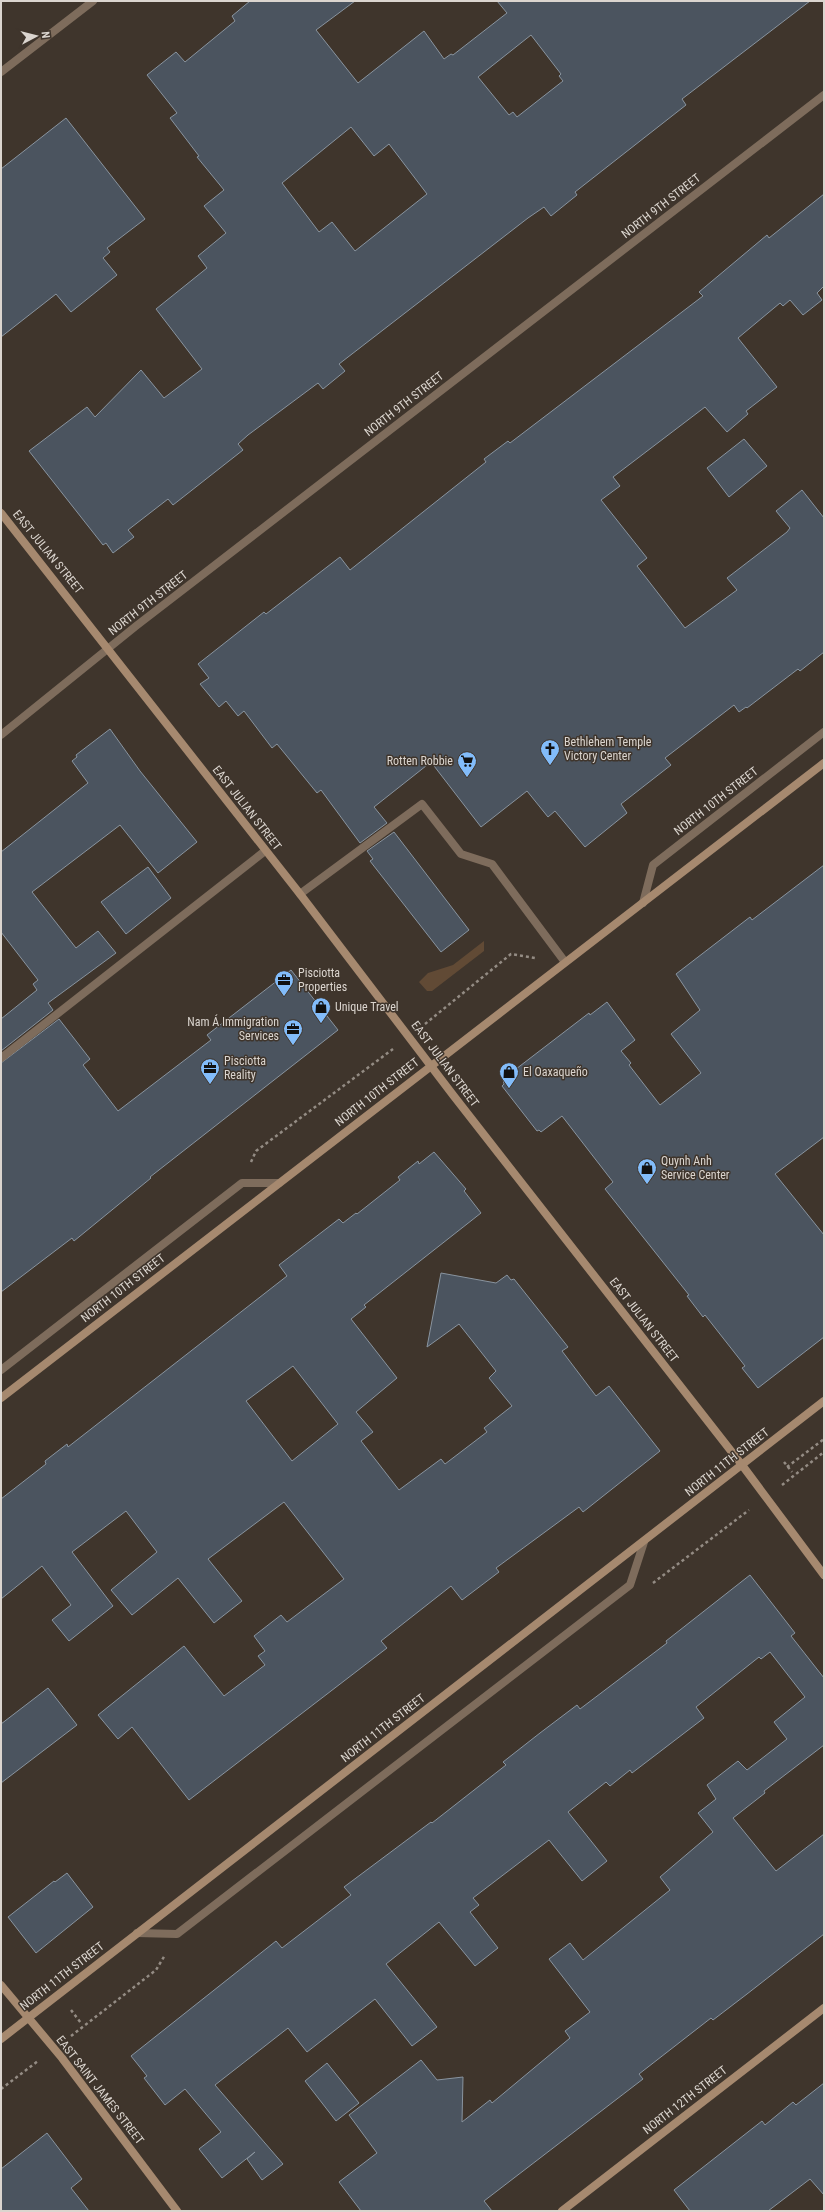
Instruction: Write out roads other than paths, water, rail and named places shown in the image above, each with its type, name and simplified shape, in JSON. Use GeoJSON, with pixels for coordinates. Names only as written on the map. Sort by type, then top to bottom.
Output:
{"type":"FeatureCollection","features":[{"type":"Feature","properties":{"kind":"main road","name":"EAST JULIAN STREET"},"geometry":{"type":"LineString","coordinates":[[1,513],[300,894],[432,1065],[458,1102],[742,1465],[824,1575]]}},
{"type":"Feature","properties":{"kind":"main road","name":"NORTH 10TH STREET"},"geometry":{"type":"LineString","coordinates":[[1,1398],[824,763]]}},
{"type":"Feature","properties":{"kind":"main road","name":"NORTH 11TH STREET"},"geometry":{"type":"LineString","coordinates":[[1,2038],[824,1402]]}},
{"type":"Feature","properties":{"kind":"main road","name":"EAST SAINT JAMES STREET"},"geometry":{"type":"LineString","coordinates":[[1,1985],[70,2069],[177,2211]]}},
{"type":"Feature","properties":{"kind":"main road","name":"NORTH 12TH STREET"},"geometry":{"type":"LineString","coordinates":[[562,2211],[824,2008]]}},
{"type":"Feature","properties":{"kind":"street"},"geometry":{"type":"LineString","coordinates":[[1,72],[93,1]]}},
{"type":"Feature","properties":{"kind":"street","name":"NORTH 9TH STREET"},"geometry":{"type":"LineString","coordinates":[[1,734],[108,649],[824,95]]}},
{"type":"Feature","properties":{"kind":"street","name":"NORTH 10TH STREET"},"geometry":{"type":"LineString","coordinates":[[643,903],[653,865],[824,732]]}},
{"type":"Feature","properties":{"kind":"street"},"geometry":{"type":"LineString","coordinates":[[300,894],[422,804],[461,854],[492,864],[565,962]]}},
{"type":"Feature","properties":{"kind":"street"},"geometry":{"type":"LineString","coordinates":[[1,1058],[265,851]]}},
{"type":"Feature","properties":{"kind":"street","name":"NORTH 10TH STREET"},"geometry":{"type":"LineString","coordinates":[[1,1370],[242,1183],[279,1183]]}},
{"type":"Feature","properties":{"kind":"street"},"geometry":{"type":"LineString","coordinates":[[137,1933],[177,1934],[630,1585],[644,1542]]}},
{"type":"Feature","properties":{"kind":"place","name":"Bethlehem Temple Victory Center"},"geometry":{"type":"Point","coordinates":[550,766]}},
{"type":"Feature","properties":{"kind":"place","name":"Rotten Robbie"},"geometry":{"type":"Point","coordinates":[467,778]}},
{"type":"Feature","properties":{"kind":"place","name":"Pisciotta Properties"},"geometry":{"type":"Point","coordinates":[284,997]}},
{"type":"Feature","properties":{"kind":"place","name":"Unique Travel"},"geometry":{"type":"Point","coordinates":[321,1024]}},
{"type":"Feature","properties":{"kind":"place","name":"Nam Á Immigration Services"},"geometry":{"type":"Point","coordinates":[293,1046]}},
{"type":"Feature","properties":{"kind":"place","name":"Pisciotta Reality"},"geometry":{"type":"Point","coordinates":[210,1085]}},
{"type":"Feature","properties":{"kind":"place","name":"El Oaxaqueño"},"geometry":{"type":"Point","coordinates":[509,1089]}},
{"type":"Feature","properties":{"kind":"place","name":"Quynh Anh Service Center"},"geometry":{"type":"Point","coordinates":[647,1185]}}]}
